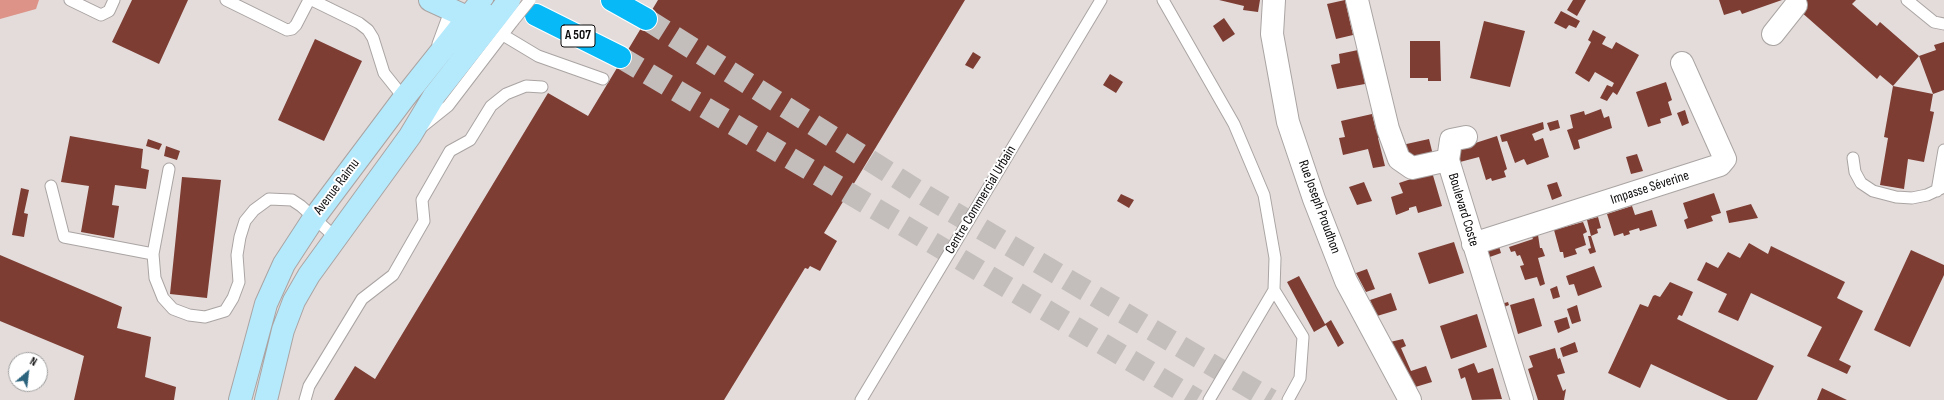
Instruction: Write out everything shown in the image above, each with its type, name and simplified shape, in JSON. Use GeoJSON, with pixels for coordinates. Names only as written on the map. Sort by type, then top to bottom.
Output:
{"type":"FeatureCollection","features":[{"type":"Feature","properties":{"kind":"highway"},"geometry":{"type":"LineString","coordinates":[[612,0],[646,20]]}},
{"type":"Feature","properties":{"kind":"highway","name":"A 507"},"geometry":{"type":"LineString","coordinates":[[533,8],[620,57]]}},
{"type":"Feature","properties":{"kind":"street"},"geometry":{"type":"LineString","coordinates":[[430,0],[485,13]]}},
{"type":"Feature","properties":{"kind":"street","name":"Rue Joseph Proudhon"},"geometry":{"type":"LineString","coordinates":[[1274,0],[1272,34],[1288,122],[1311,192],[1346,281],[1410,400]]}},
{"type":"Feature","properties":{"kind":"street","name":"Boulevard Coste"},"geometry":{"type":"LineString","coordinates":[[1357,0],[1388,129],[1399,159],[1412,168],[1448,160],[1522,400]]}},
{"type":"Feature","properties":{"kind":"street"},"geometry":{"type":"LineString","coordinates":[[1773,34],[1796,5]]}},
{"type":"Feature","properties":{"kind":"street","name":"Avenue Raimu"},"geometry":{"type":"LineString","coordinates":[[240,400],[266,304],[284,264],[314,218],[404,98],[428,69],[485,13]]}},
{"type":"Feature","properties":{"kind":"street","name":"Avenue Raimu"},"geometry":{"type":"LineString","coordinates":[[266,400],[283,330],[294,301],[309,275],[335,237],[410,136],[485,13]]}},
{"type":"Feature","properties":{"kind":"street","name":"Impasse Séverine"},"geometry":{"type":"LineString","coordinates":[[1473,244],[1720,165],[1724,159],[1682,63]]}},
{"type":"Feature","properties":{"kind":"street"},"geometry":{"type":"LineString","coordinates":[[1448,160],[1451,140],[1466,137]]}},
{"type":"Feature","properties":{"kind":"lane"},"geometry":{"type":"LineString","coordinates":[[70,0],[102,15],[109,10],[114,0]]}},
{"type":"Feature","properties":{"kind":"lane"},"geometry":{"type":"LineString","coordinates":[[226,0],[287,30],[292,29],[296,25],[309,0]]}},
{"type":"Feature","properties":{"kind":"lane"},"geometry":{"type":"LineString","coordinates":[[312,0],[359,23],[368,30],[373,38],[384,73],[404,98]]}},
{"type":"Feature","properties":{"kind":"lane","name":"Centre Commercial Urbain"},"geometry":{"type":"LineString","coordinates":[[861,400],[1101,0]]}},
{"type":"Feature","properties":{"kind":"lane"},"geometry":{"type":"LineString","coordinates":[[1163,0],[1234,124],[1264,195],[1275,258],[1274,290],[1209,400]]}},
{"type":"Feature","properties":{"kind":"lane"},"geometry":{"type":"LineString","coordinates":[[1907,0],[1934,22],[1944,24]]}},
{"type":"Feature","properties":{"kind":"lane"},"geometry":{"type":"LineString","coordinates":[[485,13],[533,8]]}},
{"type":"Feature","properties":{"kind":"lane"},"geometry":{"type":"LineString","coordinates":[[485,13],[538,56],[603,79]]}},
{"type":"Feature","properties":{"kind":"lane"},"geometry":{"type":"LineString","coordinates":[[305,400],[310,386],[362,298],[393,275],[424,221],[422,200],[450,151],[470,140],[491,106],[506,94],[526,86],[542,87]]}},
{"type":"Feature","properties":{"kind":"lane"},"geometry":{"type":"LineString","coordinates":[[1853,158],[1855,172],[1861,183],[1873,191],[1896,197],[1912,198],[1940,189],[1944,150]]}},
{"type":"Feature","properties":{"kind":"lane"},"geometry":{"type":"LineString","coordinates":[[169,169],[153,254],[155,278],[163,298],[173,310],[189,315],[211,315],[225,310],[233,298],[239,282],[237,255],[240,237],[245,221],[254,210],[270,199],[292,200],[335,237]]}},
{"type":"Feature","properties":{"kind":"lane"},"geometry":{"type":"LineString","coordinates":[[51,186],[64,237],[153,254]]}},
{"type":"Feature","properties":{"kind":"lane"},"geometry":{"type":"LineString","coordinates":[[1274,290],[1303,337],[1300,378],[1288,400]]}},
{"type":"Feature","properties":{"kind":"shaded area"},"geometry":{"type":"Polygon","coordinates":[[[0,0],[39,0],[36,9],[0,19],[0,0]]]}},
{"type":"Feature","properties":{"kind":"building"},"geometry":{"type":"Polygon","coordinates":[[[132,0],[188,0],[159,64],[112,42],[132,0]]]}},
{"type":"Feature","properties":{"kind":"building"},"geometry":{"type":"Polygon","coordinates":[[[658,0],[965,0],[824,233],[837,241],[820,271],[810,266],[808,269],[805,268],[724,400],[334,400],[355,366],[375,379],[548,93],[588,116],[658,0]]]}},
{"type":"Feature","properties":{"kind":"building"},"geometry":{"type":"Polygon","coordinates":[[[1219,0],[1260,0],[1258,12],[1243,10],[1244,6],[1219,0]]]}},
{"type":"Feature","properties":{"kind":"building"},"geometry":{"type":"Polygon","coordinates":[[[1345,0],[1353,35],[1336,39],[1327,4],[1345,0]]]}},
{"type":"Feature","properties":{"kind":"building"},"geometry":{"type":"Polygon","coordinates":[[[1573,0],[1586,0],[1577,16],[1567,10],[1573,0]]]}},
{"type":"Feature","properties":{"kind":"building"},"geometry":{"type":"Polygon","coordinates":[[[1719,0],[1782,0],[1742,14],[1740,10],[1724,15],[1719,0]]]}},
{"type":"Feature","properties":{"kind":"building"},"geometry":{"type":"Polygon","coordinates":[[[1792,0],[1856,0],[1852,4],[1877,26],[1880,22],[1919,56],[1893,86],[1880,75],[1877,79],[1800,11],[1792,0]]]}},
{"type":"Feature","properties":{"kind":"building"},"geometry":{"type":"Polygon","coordinates":[[[1561,11],[1580,21],[1576,28],[1569,25],[1566,29],[1554,23],[1561,11]]]}},
{"type":"Feature","properties":{"kind":"building"},"geometry":{"type":"Polygon","coordinates":[[[1224,18],[1235,34],[1223,42],[1213,26],[1224,18]]]}},
{"type":"Feature","properties":{"kind":"building"},"geometry":{"type":"Polygon","coordinates":[[[1484,21],[1525,31],[1510,87],[1470,78],[1484,21]]]}},
{"type":"Feature","properties":{"kind":"building"},"geometry":{"type":"Polygon","coordinates":[[[1593,30],[1606,37],[1602,44],[1612,49],[1616,42],[1639,55],[1617,95],[1613,92],[1607,101],[1600,98],[1607,85],[1612,87],[1614,83],[1595,72],[1589,82],[1575,73],[1591,42],[1588,40],[1593,30]]]}},
{"type":"Feature","properties":{"kind":"building"},"geometry":{"type":"Polygon","coordinates":[[[315,39],[362,61],[324,141],[278,120],[315,39]]]}},
{"type":"Feature","properties":{"kind":"building"},"geometry":{"type":"Polygon","coordinates":[[[1410,41],[1440,41],[1441,81],[1428,81],[1428,78],[1410,78],[1410,41]]]}},
{"type":"Feature","properties":{"kind":"building"},"geometry":{"type":"Polygon","coordinates":[[[1944,42],[1944,90],[1933,94],[1919,56],[1936,50],[1934,45],[1944,42]]]}},
{"type":"Feature","properties":{"kind":"building"},"geometry":{"type":"Polygon","coordinates":[[[1358,50],[1365,84],[1337,89],[1331,65],[1340,63],[1339,54],[1358,50]]]}},
{"type":"Feature","properties":{"kind":"building"},"geometry":{"type":"Polygon","coordinates":[[[973,52],[981,57],[973,69],[965,65],[973,52]]]}},
{"type":"Feature","properties":{"kind":"building"},"geometry":{"type":"Polygon","coordinates":[[[1110,74],[1123,82],[1116,93],[1103,85],[1110,74]]]}},
{"type":"Feature","properties":{"kind":"building"},"geometry":{"type":"Polygon","coordinates":[[[1666,82],[1672,100],[1668,102],[1672,115],[1660,119],[1661,123],[1648,127],[1636,92],[1666,82]]]}},
{"type":"Feature","properties":{"kind":"building"},"geometry":{"type":"Polygon","coordinates":[[[1893,86],[1933,94],[1930,111],[1934,112],[1924,162],[1908,159],[1904,189],[1880,185],[1888,138],[1884,137],[1893,86]]]}},
{"type":"Feature","properties":{"kind":"building"},"geometry":{"type":"Polygon","coordinates":[[[1601,109],[1604,118],[1609,116],[1612,128],[1578,140],[1580,148],[1574,150],[1567,130],[1573,128],[1570,115],[1584,111],[1585,115],[1601,109]]]}},
{"type":"Feature","properties":{"kind":"building"},"geometry":{"type":"Polygon","coordinates":[[[1685,110],[1689,123],[1682,126],[1677,113],[1685,110]]]}},
{"type":"Feature","properties":{"kind":"building"},"geometry":{"type":"Polygon","coordinates":[[[1372,114],[1376,130],[1382,129],[1383,137],[1378,138],[1385,166],[1373,168],[1368,149],[1343,155],[1339,138],[1345,137],[1341,121],[1372,114]]]}},
{"type":"Feature","properties":{"kind":"building"},"geometry":{"type":"Polygon","coordinates":[[[1558,120],[1560,128],[1550,131],[1547,123],[1558,120]]]}},
{"type":"Feature","properties":{"kind":"building"},"geometry":{"type":"Polygon","coordinates":[[[1543,122],[1544,129],[1532,134],[1535,141],[1543,138],[1549,157],[1527,165],[1524,159],[1515,163],[1507,141],[1502,142],[1500,135],[1543,122]]]}},
{"type":"Feature","properties":{"kind":"building"},"geometry":{"type":"Polygon","coordinates":[[[70,136],[143,149],[141,168],[149,170],[146,189],[115,185],[112,205],[119,206],[114,238],[81,232],[89,186],[61,182],[70,136]]]}},
{"type":"Feature","properties":{"kind":"building"},"geometry":{"type":"Polygon","coordinates":[[[1497,136],[1507,169],[1504,171],[1506,177],[1492,181],[1491,178],[1486,180],[1479,157],[1460,162],[1458,155],[1460,148],[1497,136]]]}},
{"type":"Feature","properties":{"kind":"building"},"geometry":{"type":"Polygon","coordinates":[[[148,139],[162,144],[159,150],[146,146],[148,139]]]}},
{"type":"Feature","properties":{"kind":"building"},"geometry":{"type":"Polygon","coordinates":[[[1429,139],[1433,155],[1416,158],[1411,156],[1402,145],[1429,139]]]}},
{"type":"Feature","properties":{"kind":"building"},"geometry":{"type":"Polygon","coordinates":[[[166,146],[180,151],[177,160],[164,156],[166,146]]]}},
{"type":"Feature","properties":{"kind":"building"},"geometry":{"type":"Polygon","coordinates":[[[1637,154],[1643,171],[1631,174],[1626,157],[1637,154]]]}},
{"type":"Feature","properties":{"kind":"building"},"geometry":{"type":"Polygon","coordinates":[[[1432,172],[1442,206],[1418,213],[1416,206],[1396,215],[1391,197],[1403,193],[1399,183],[1432,172]]]}},
{"type":"Feature","properties":{"kind":"building"},"geometry":{"type":"Polygon","coordinates":[[[182,177],[221,180],[207,298],[170,294],[182,177]]]}},
{"type":"Feature","properties":{"kind":"building"},"geometry":{"type":"Polygon","coordinates":[[[1364,182],[1372,201],[1357,205],[1349,187],[1364,182]]]}},
{"type":"Feature","properties":{"kind":"building"},"geometry":{"type":"Polygon","coordinates":[[[1557,182],[1562,196],[1552,200],[1547,185],[1557,182]]]}},
{"type":"Feature","properties":{"kind":"building"},"geometry":{"type":"Polygon","coordinates":[[[21,188],[29,190],[24,213],[28,214],[24,237],[12,235],[21,188]]]}},
{"type":"Feature","properties":{"kind":"building"},"geometry":{"type":"Polygon","coordinates":[[[1714,193],[1721,213],[1711,216],[1713,221],[1687,229],[1684,220],[1688,218],[1683,203],[1714,193]]]}},
{"type":"Feature","properties":{"kind":"building"},"geometry":{"type":"Polygon","coordinates":[[[1121,194],[1134,200],[1129,208],[1117,201],[1121,194]]]}},
{"type":"Feature","properties":{"kind":"building"},"geometry":{"type":"Polygon","coordinates":[[[1751,204],[1758,218],[1729,223],[1726,211],[1751,204]]]}},
{"type":"Feature","properties":{"kind":"building"},"geometry":{"type":"Polygon","coordinates":[[[1632,206],[1635,215],[1652,210],[1657,226],[1640,231],[1639,228],[1629,231],[1630,234],[1624,236],[1623,233],[1614,236],[1607,214],[1632,206]]]}},
{"type":"Feature","properties":{"kind":"building"},"geometry":{"type":"Polygon","coordinates":[[[1598,217],[1601,228],[1597,229],[1598,233],[1591,236],[1587,220],[1598,217]]]}},
{"type":"Feature","properties":{"kind":"building"},"geometry":{"type":"Polygon","coordinates":[[[1583,222],[1587,232],[1583,234],[1586,245],[1575,249],[1577,254],[1564,258],[1563,252],[1560,252],[1554,230],[1583,222]]]}},
{"type":"Feature","properties":{"kind":"building"},"geometry":{"type":"Polygon","coordinates":[[[1538,235],[1540,248],[1542,248],[1545,256],[1538,258],[1545,284],[1540,286],[1537,277],[1525,280],[1520,266],[1524,265],[1520,255],[1517,256],[1515,251],[1511,252],[1509,247],[1533,239],[1532,237],[1538,235]]]}},
{"type":"Feature","properties":{"kind":"building"},"geometry":{"type":"Polygon","coordinates":[[[1588,236],[1591,236],[1596,252],[1590,254],[1588,249],[1591,248],[1588,236]]]}},
{"type":"Feature","properties":{"kind":"building"},"geometry":{"type":"Polygon","coordinates":[[[1454,242],[1464,273],[1429,284],[1418,253],[1454,242]]]}},
{"type":"Feature","properties":{"kind":"building"},"geometry":{"type":"Polygon","coordinates":[[[1498,243],[1501,253],[1487,258],[1483,248],[1498,243]]]}},
{"type":"Feature","properties":{"kind":"building"},"geometry":{"type":"Polygon","coordinates":[[[1749,243],[1768,254],[1771,246],[1845,282],[1837,298],[1863,311],[1839,360],[1851,366],[1847,374],[1807,356],[1822,327],[1751,293],[1738,321],[1718,312],[1727,294],[1697,280],[1706,262],[1718,268],[1728,252],[1740,258],[1749,243]]]}},
{"type":"Feature","properties":{"kind":"building"},"geometry":{"type":"Polygon","coordinates":[[[1911,250],[1944,265],[1944,275],[1910,347],[1874,330],[1911,250]]]}},
{"type":"Feature","properties":{"kind":"building"},"geometry":{"type":"Polygon","coordinates":[[[0,255],[122,307],[117,328],[151,337],[145,377],[176,387],[174,400],[74,400],[84,356],[0,321],[0,255]]]}},
{"type":"Feature","properties":{"kind":"building"},"geometry":{"type":"Polygon","coordinates":[[[1594,266],[1602,287],[1578,296],[1574,284],[1569,285],[1566,276],[1594,266]]]}},
{"type":"Feature","properties":{"kind":"building"},"geometry":{"type":"Polygon","coordinates":[[[1367,269],[1375,289],[1366,292],[1356,273],[1367,269]]]}},
{"type":"Feature","properties":{"kind":"building"},"geometry":{"type":"Polygon","coordinates":[[[1299,276],[1325,324],[1331,320],[1344,343],[1338,347],[1326,325],[1314,332],[1287,282],[1299,276]]]}},
{"type":"Feature","properties":{"kind":"building"},"geometry":{"type":"Polygon","coordinates":[[[1670,282],[1693,292],[1682,316],[1679,315],[1677,319],[1774,366],[1757,400],[1728,400],[1651,364],[1640,388],[1608,373],[1640,304],[1648,307],[1653,296],[1655,295],[1660,297],[1670,282]]]}},
{"type":"Feature","properties":{"kind":"building"},"geometry":{"type":"Polygon","coordinates":[[[1557,286],[1560,297],[1553,299],[1550,289],[1557,286]]]}},
{"type":"Feature","properties":{"kind":"building"},"geometry":{"type":"Polygon","coordinates":[[[1391,293],[1397,310],[1377,316],[1370,300],[1391,293]]]}},
{"type":"Feature","properties":{"kind":"building"},"geometry":{"type":"Polygon","coordinates":[[[1534,298],[1542,326],[1518,334],[1510,305],[1534,298]]]}},
{"type":"Feature","properties":{"kind":"building"},"geometry":{"type":"Polygon","coordinates":[[[1508,302],[1509,305],[1502,308],[1501,304],[1508,302]]]}},
{"type":"Feature","properties":{"kind":"building"},"geometry":{"type":"Polygon","coordinates":[[[1577,305],[1581,321],[1572,324],[1567,309],[1577,305]]]}},
{"type":"Feature","properties":{"kind":"building"},"geometry":{"type":"Polygon","coordinates":[[[1477,314],[1487,347],[1451,359],[1440,326],[1477,314]]]}},
{"type":"Feature","properties":{"kind":"building"},"geometry":{"type":"Polygon","coordinates":[[[1567,317],[1570,328],[1558,333],[1554,321],[1567,317]]]}},
{"type":"Feature","properties":{"kind":"building"},"geometry":{"type":"Polygon","coordinates":[[[1403,339],[1406,346],[1401,348],[1411,371],[1426,366],[1432,382],[1412,388],[1390,342],[1403,339]]]}},
{"type":"Feature","properties":{"kind":"building"},"geometry":{"type":"Polygon","coordinates":[[[1575,342],[1578,352],[1563,357],[1560,348],[1575,342]]]}},
{"type":"Feature","properties":{"kind":"building"},"geometry":{"type":"Polygon","coordinates":[[[1555,348],[1558,359],[1560,358],[1565,373],[1557,375],[1563,391],[1566,389],[1564,400],[1538,400],[1528,369],[1533,367],[1529,356],[1555,348]]]}},
{"type":"Feature","properties":{"kind":"building"},"geometry":{"type":"Polygon","coordinates":[[[1474,363],[1478,373],[1493,368],[1502,399],[1472,400],[1465,377],[1461,379],[1458,369],[1474,363]]]}},
{"type":"Feature","properties":{"kind":"building"},"geometry":{"type":"Polygon","coordinates":[[[1822,388],[1847,400],[1817,400],[1822,388]]]}},
{"type":"Feature","properties":{"kind":"tunnel"},"geometry":{"type":"LineString","coordinates":[[646,19],[926,196],[1271,400]]}},
{"type":"Feature","properties":{"kind":"tunnel"},"geometry":{"type":"LineString","coordinates":[[620,57],[1197,400]]}}]}
